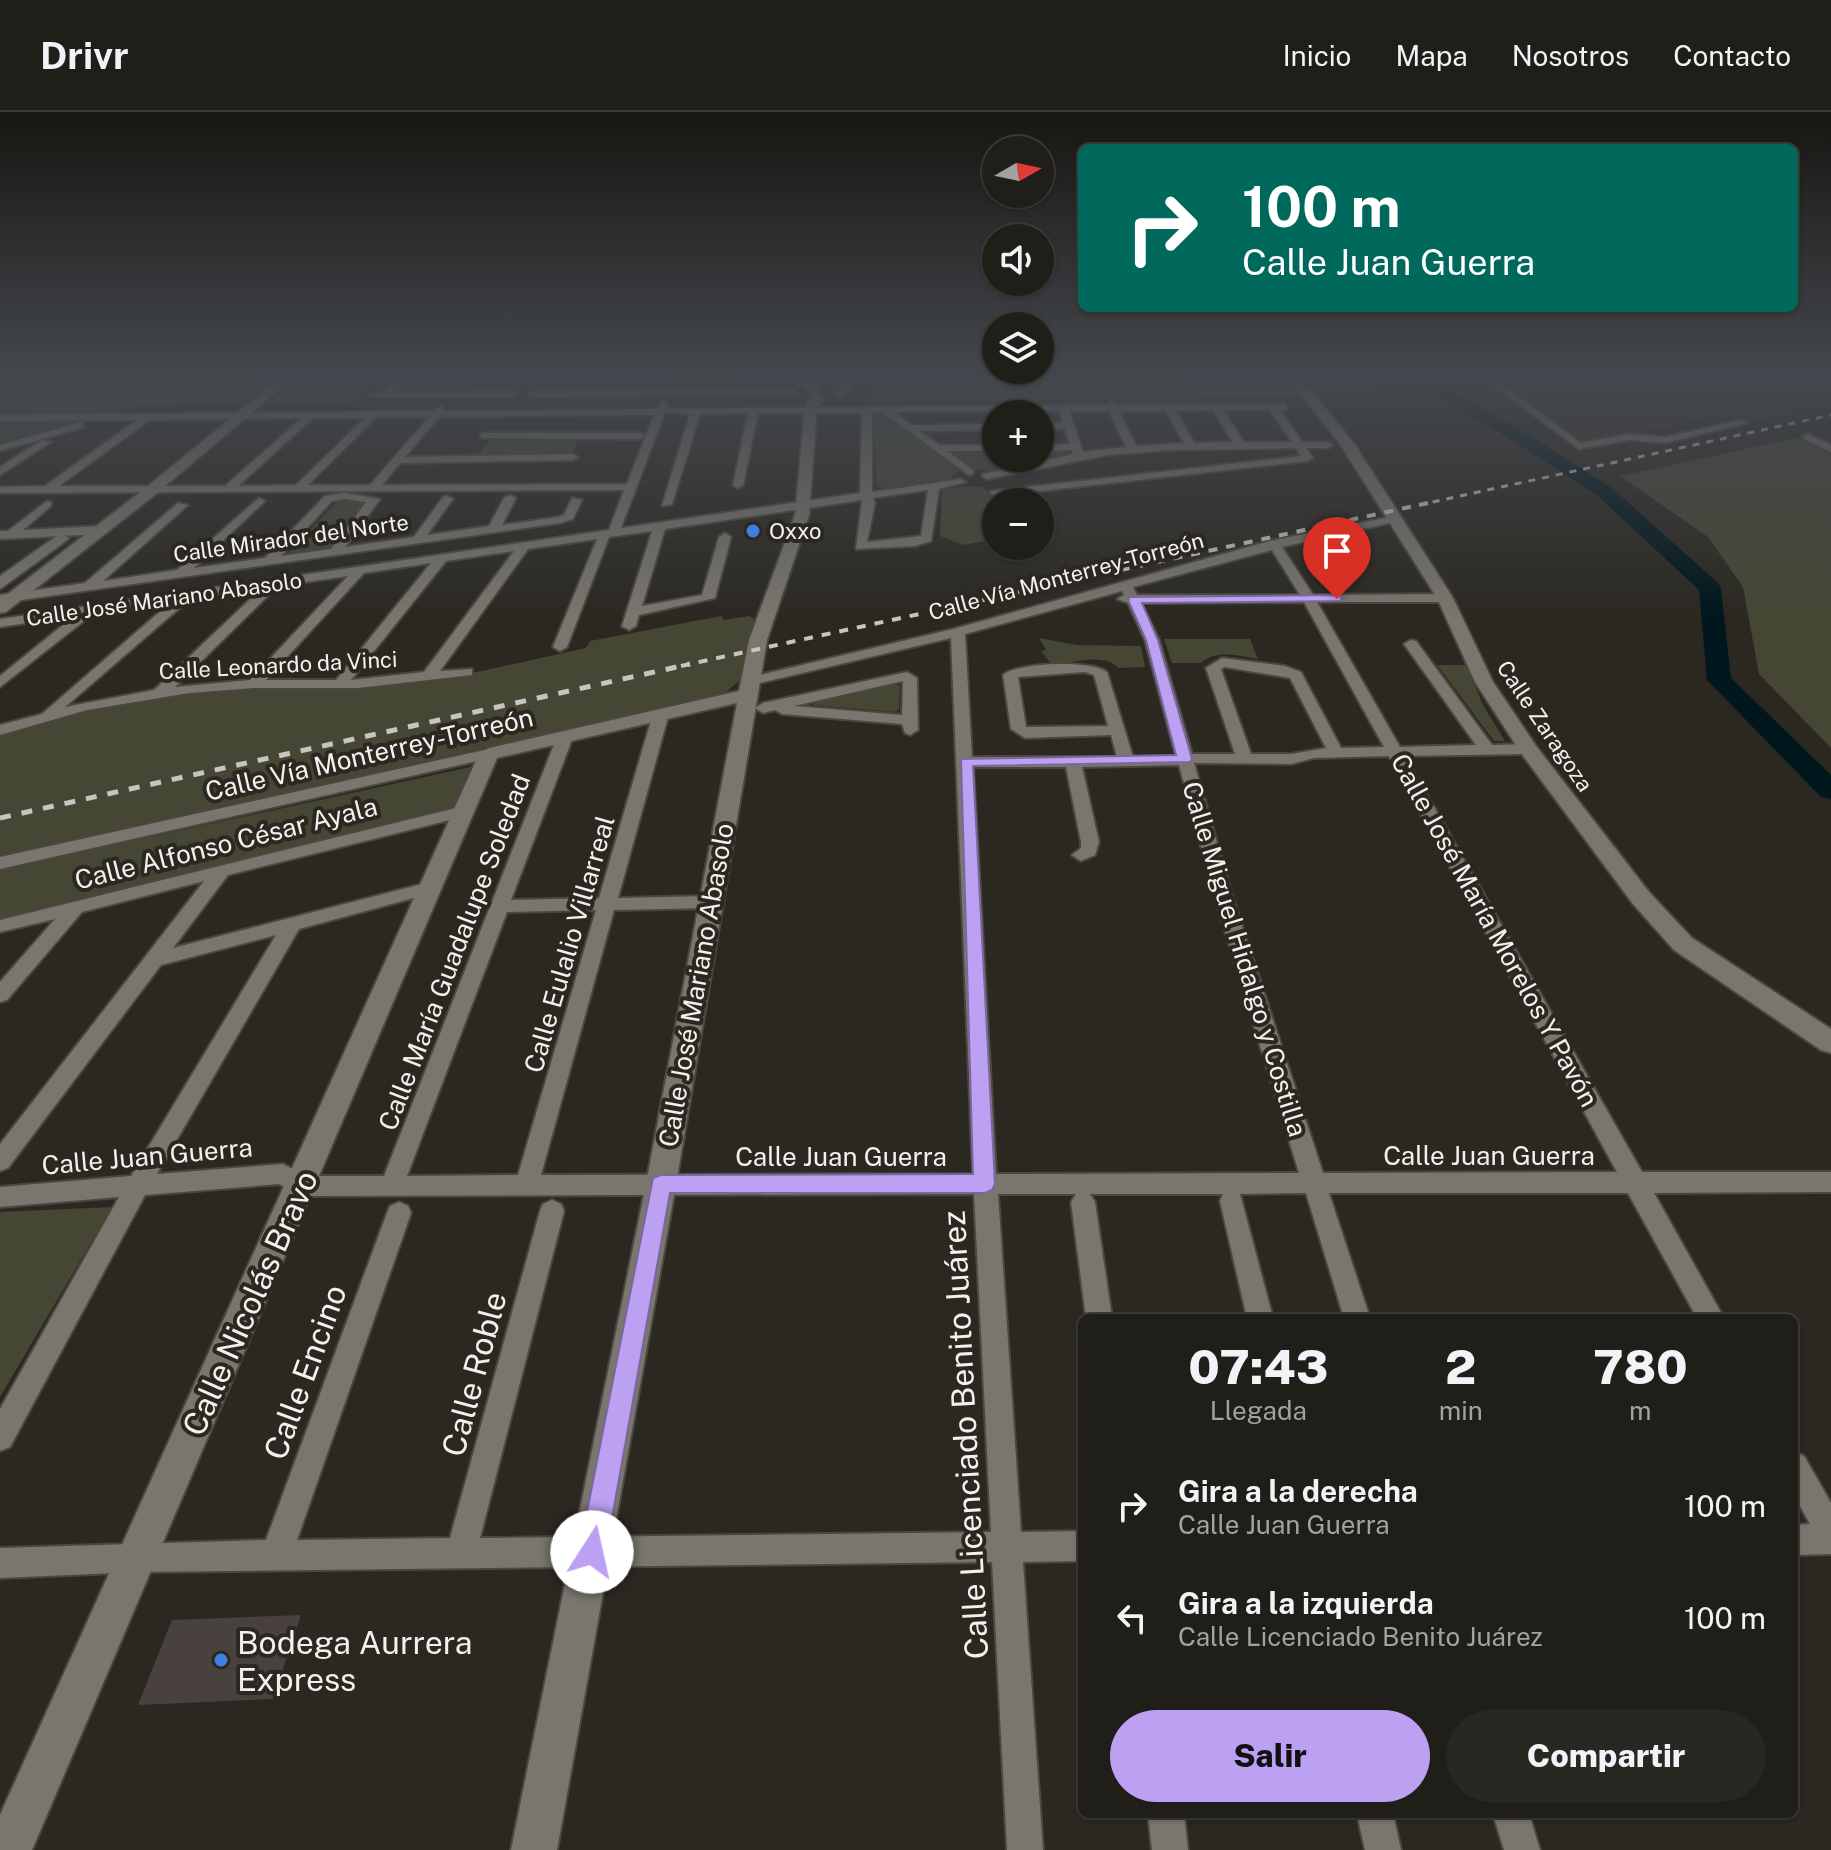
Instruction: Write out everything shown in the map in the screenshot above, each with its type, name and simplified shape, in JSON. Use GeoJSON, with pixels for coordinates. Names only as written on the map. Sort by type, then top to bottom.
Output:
{"type":"FeatureCollection","features":[{"type":"Feature","properties":{"kind":"street"},"geometry":{"type":"LineString","coordinates":[[0,472],[23,457]]}},
{"type":"Feature","properties":{"kind":"street"},"geometry":{"type":"LineString","coordinates":[[47,490],[88,457]]}},
{"type":"Feature","properties":{"kind":"street"},"geometry":{"type":"LineString","coordinates":[[0,584],[168,457]]}},
{"type":"Feature","properties":{"kind":"street"},"geometry":{"type":"LineString","coordinates":[[0,608],[10,594],[96,534],[192,457]]}},
{"type":"Feature","properties":{"kind":"street"},"geometry":{"type":"LineString","coordinates":[[228,489],[264,457]]}},
{"type":"Feature","properties":{"kind":"street"},"geometry":{"type":"LineString","coordinates":[[298,489],[330,457]]}},
{"type":"Feature","properties":{"kind":"street"},"geometry":{"type":"LineString","coordinates":[[335,552],[402,457]]}},
{"type":"Feature","properties":{"kind":"street"},"geometry":{"type":"LineString","coordinates":[[400,460],[567,457]]}},
{"type":"Feature","properties":{"kind":"street"},"geometry":{"type":"LineString","coordinates":[[560,483],[573,457]]}},
{"type":"Feature","properties":{"kind":"street"},"geometry":{"type":"LineString","coordinates":[[560,647],[643,457]]}},
{"type":"Feature","properties":{"kind":"street"},"geometry":{"type":"LineString","coordinates":[[666,504],[681,457]]}},
{"type":"Feature","properties":{"kind":"street"},"geometry":{"type":"LineString","coordinates":[[738,485],[744,457]]}},
{"type":"Feature","properties":{"kind":"street","name":"Calle José Mariano Abasolo"},"geometry":{"type":"LineString","coordinates":[[534,1850],[661,1184],[710,902],[752,698],[762,623],[802,515],[806,457]]}},
{"type":"Feature","properties":{"kind":"street"},"geometry":{"type":"LineString","coordinates":[[868,457],[866,495],[869,503],[861,547],[927,538],[934,485]]}},
{"type":"Feature","properties":{"kind":"street"},"geometry":{"type":"LineString","coordinates":[[945,457],[965,477]]}},
{"type":"Feature","properties":{"kind":"street","name":"Calle José Mariano Abasolo"},"geometry":{"type":"LineString","coordinates":[[0,623],[609,533],[732,510],[866,495],[965,477],[986,479],[1061,457]]}},
{"type":"Feature","properties":{"kind":"street"},"geometry":{"type":"LineString","coordinates":[[1042,488],[1308,457]]}},
{"type":"Feature","properties":{"kind":"street","name":"Calle Zaragoza"},"geometry":{"type":"LineString","coordinates":[[1352,457],[1360,464],[1445,598],[1484,682],[1528,749],[1641,898],[1683,944],[1831,1043]]}},
{"type":"Feature","properties":{"kind":"street"},"geometry":{"type":"LineString","coordinates":[[986,479],[992,488]]}},
{"type":"Feature","properties":{"kind":"street"},"geometry":{"type":"LineString","coordinates":[[270,560],[332,497],[632,487]]}},
{"type":"Feature","properties":{"kind":"street"},"geometry":{"type":"LineString","coordinates":[[0,490],[298,489],[374,494]]}},
{"type":"Feature","properties":{"kind":"street"},"geometry":{"type":"LineString","coordinates":[[494,529],[510,498]]}},
{"type":"Feature","properties":{"kind":"street"},"geometry":{"type":"LineString","coordinates":[[418,540],[447,499]]}},
{"type":"Feature","properties":{"kind":"street","name":"Calle Mirador del Norte"},"geometry":{"type":"LineString","coordinates":[[10,594],[567,519],[576,500]]}},
{"type":"Feature","properties":{"kind":"street"},"geometry":{"type":"LineString","coordinates":[[181,573],[259,501]]}},
{"type":"Feature","properties":{"kind":"street"},"geometry":{"type":"LineString","coordinates":[[3,539],[47,504]]}},
{"type":"Feature","properties":{"kind":"street"},"geometry":{"type":"LineString","coordinates":[[93,582],[182,505]]}},
{"type":"Feature","properties":{"kind":"street"},"geometry":{"type":"LineString","coordinates":[[660,525],[631,619],[708,598],[732,510]]}},
{"type":"Feature","properties":{"kind":"street","name":"Calle Vía Monterrey-Torreón"},"geometry":{"type":"LineString","coordinates":[[0,863],[752,698],[1088,596],[1130,592],[1274,544],[1341,527],[1395,519]]}},
{"type":"Feature","properties":{"kind":"street"},"geometry":{"type":"LineString","coordinates":[[3,539],[96,534]]}},
{"type":"Feature","properties":{"kind":"street","name":"Calle José María Morelos Y Pavón"},"geometry":{"type":"LineString","coordinates":[[1274,544],[1396,752],[1709,1314]]}},
{"type":"Feature","properties":{"kind":"street"},"geometry":{"type":"LineString","coordinates":[[428,677],[524,546]]}},
{"type":"Feature","properties":{"kind":"street"},"geometry":{"type":"LineString","coordinates":[[340,684],[442,558]]}},
{"type":"Feature","properties":{"kind":"street"},"geometry":{"type":"LineString","coordinates":[[254,684],[360,570]]}},
{"type":"Feature","properties":{"kind":"street"},"geometry":{"type":"LineString","coordinates":[[159,694],[274,583]]}},
{"type":"Feature","properties":{"kind":"street"},"geometry":{"type":"LineString","coordinates":[[1130,592],[1309,599],[1445,598]]}},
{"type":"Feature","properties":{"kind":"street","name":"Calle Miguel Hidalgo y Costilla"},"geometry":{"type":"LineString","coordinates":[[1130,592],[1152,640],[1223,895],[1356,1314]]}},
{"type":"Feature","properties":{"kind":"street"},"geometry":{"type":"LineString","coordinates":[[46,716],[187,596]]}},
{"type":"Feature","properties":{"kind":"street"},"geometry":{"type":"LineString","coordinates":[[0,683],[91,609]]}},
{"type":"Feature","properties":{"kind":"street","name":"Calle Licenciado Benito Juárez"},"geometry":{"type":"LineString","coordinates":[[958,633],[985,1184],[1025,1850]]}},
{"type":"Feature","properties":{"kind":"street"},"geometry":{"type":"LineString","coordinates":[[1411,644],[1488,751]]}},
{"type":"Feature","properties":{"kind":"street"},"geometry":{"type":"LineString","coordinates":[[1245,759],[1213,668],[1222,662],[1280,669],[1296,675],[1336,753]]}},
{"type":"Feature","properties":{"kind":"street"},"geometry":{"type":"LineString","coordinates":[[1116,730],[1025,733],[1019,729],[1010,675],[1019,672],[1096,670],[1102,676],[1126,761]]}},
{"type":"Feature","properties":{"kind":"street","name":"Calle Leonardo da Vinci"},"geometry":{"type":"LineString","coordinates":[[0,730],[46,716],[159,694],[254,684],[340,684],[467,672]]}},
{"type":"Feature","properties":{"kind":"street"},"geometry":{"type":"LineString","coordinates":[[905,676],[910,678],[910,725],[752,698],[905,676]]}},
{"type":"Feature","properties":{"kind":"street","name":"Calle Eulalio Villarreal"},"geometry":{"type":"LineString","coordinates":[[527,1184],[660,717]]}},
{"type":"Feature","properties":{"kind":"street","name":"Calle María Guadalupe Soledad"},"geometry":{"type":"LineString","coordinates":[[392,1185],[565,737]]}},
{"type":"Feature","properties":{"kind":"street"},"geometry":{"type":"LineString","coordinates":[[966,762],[1291,759],[1309,753],[1528,749]]}},
{"type":"Feature","properties":{"kind":"street","name":"Calle Nicolás Bravo"},"geometry":{"type":"LineString","coordinates":[[11,1827],[139,1557],[489,754]]}},
{"type":"Feature","properties":{"kind":"street"},"geometry":{"type":"LineString","coordinates":[[1073,761],[1090,842],[1089,851],[1081,855]]}},
{"type":"Feature","properties":{"kind":"street","name":"Calle Alfonso César Ayala"},"geometry":{"type":"LineString","coordinates":[[0,926],[464,811]]}},
{"type":"Feature","properties":{"kind":"street"},"geometry":{"type":"LineString","coordinates":[[0,1161],[221,872]]}},
{"type":"Feature","properties":{"kind":"street"},"geometry":{"type":"LineString","coordinates":[[157,959],[430,888]]}},
{"type":"Feature","properties":{"kind":"street"},"geometry":{"type":"LineString","coordinates":[[499,906],[710,902]]}},
{"type":"Feature","properties":{"kind":"street"},"geometry":{"type":"LineString","coordinates":[[0,995],[77,906]]}},
{"type":"Feature","properties":{"kind":"street"},"geometry":{"type":"LineString","coordinates":[[0,1437],[139,1184],[292,924]]}},
{"type":"Feature","properties":{"kind":"street","name":"Calle Juan Guerra"},"geometry":{"type":"LineString","coordinates":[[0,1197],[283,1174],[301,1186],[1831,1182]]}},
{"type":"Feature","properties":{"kind":"street"},"geometry":{"type":"LineString","coordinates":[[1232,1201],[1259,1314]]}},
{"type":"Feature","properties":{"kind":"street"},"geometry":{"type":"LineString","coordinates":[[1083,1202],[1098,1314]]}},
{"type":"Feature","properties":{"kind":"street","name":"Calle Roble"},"geometry":{"type":"LineString","coordinates":[[461,1553],[552,1211]]}},
{"type":"Feature","properties":{"kind":"street","name":"Calle Encino"},"geometry":{"type":"LineString","coordinates":[[276,1555],[399,1213]]}},
{"type":"Feature","properties":{"kind":"street"},"geometry":{"type":"LineString","coordinates":[[1798,1473],[1831,1532]]}},
{"type":"Feature","properties":{"kind":"street"},"geometry":{"type":"LineString","coordinates":[[1798,1540],[1831,1539]]}},
{"type":"Feature","properties":{"kind":"street"},"geometry":{"type":"LineString","coordinates":[[0,1563],[139,1557],[1078,1546]]}},
{"type":"Feature","properties":{"kind":"street"},"geometry":{"type":"LineString","coordinates":[[1166,1818],[1170,1850]]}},
{"type":"Feature","properties":{"kind":"street"},"geometry":{"type":"LineString","coordinates":[[1376,1818],[1383,1850]]}},
{"type":"Feature","properties":{"kind":"street"},"geometry":{"type":"LineString","coordinates":[[1512,1818],[1522,1850]]}},
{"type":"Feature","properties":{"kind":"green space"},"geometry":{"type":"Polygon","coordinates":[[[875,457],[943,457],[960,470],[949,479],[876,487],[875,457]]]}},
{"type":"Feature","properties":{"kind":"green space"},"geometry":{"type":"Polygon","coordinates":[[[956,457],[982,457],[982,470],[971,468],[956,457]]]}},
{"type":"Feature","properties":{"kind":"green space"},"geometry":{"type":"Polygon","coordinates":[[[1708,457],[1831,457],[1831,748],[1759,674],[1743,587],[1708,537],[1620,476],[1708,457]]]}},
{"type":"Feature","properties":{"kind":"green space"},"geometry":{"type":"Polygon","coordinates":[[[965,486],[983,488],[982,542],[963,545],[940,536],[942,490],[965,486]]]}},
{"type":"Feature","properties":{"kind":"green space"},"geometry":{"type":"Polygon","coordinates":[[[338,500],[370,501],[331,549],[286,556],[338,500]]]}},
{"type":"Feature","properties":{"kind":"green space"},"geometry":{"type":"Polygon","coordinates":[[[721,616],[724,620],[749,616],[754,619],[741,679],[724,694],[0,857],[0,735],[71,714],[163,697],[249,689],[349,689],[441,680],[586,648],[590,641],[721,616]]]}},
{"type":"Feature","properties":{"kind":"green space"},"geometry":{"type":"Polygon","coordinates":[[[1039,638],[1076,645],[1141,646],[1145,667],[1118,668],[1097,659],[1052,665],[1041,651],[1046,650],[1039,638]]]}},
{"type":"Feature","properties":{"kind":"green space"},"geometry":{"type":"Polygon","coordinates":[[[1164,639],[1250,639],[1258,659],[1221,655],[1201,663],[1172,663],[1164,639]]]}},
{"type":"Feature","properties":{"kind":"green space"},"geometry":{"type":"Polygon","coordinates":[[[1437,665],[1466,665],[1483,705],[1505,741],[1494,741],[1437,665]]]}},
{"type":"Feature","properties":{"kind":"green space"},"geometry":{"type":"Polygon","coordinates":[[[892,683],[900,686],[899,709],[895,712],[812,705],[816,702],[892,683]]]}},
{"type":"Feature","properties":{"kind":"green space"},"geometry":{"type":"Polygon","coordinates":[[[475,766],[456,807],[0,919],[0,870],[475,766]]]}},
{"type":"Feature","properties":{"kind":"green space"},"geometry":{"type":"Polygon","coordinates":[[[112,1207],[0,1397],[0,1212],[112,1207]]]}},
{"type":"Feature","properties":{"kind":"building","name":"Bodega Aurrera Express"},"geometry":{"type":"Polygon","coordinates":[[[301,1615],[273,1699],[138,1705],[172,1620],[301,1615]]]}},
{"type":"Feature","properties":{"kind":"waterway"},"geometry":{"type":"LineString","coordinates":[[1551,457],[1605,492],[1710,588],[1719,680],[1831,791]]}},
{"type":"Feature","properties":{"kind":"railway"},"geometry":{"type":"LineString","coordinates":[[1419,505],[1638,457]]}},
{"type":"Feature","properties":{"kind":"railway"},"geometry":{"type":"LineString","coordinates":[[683,666],[1428,503]]}},
{"type":"Feature","properties":{"kind":"railway"},"geometry":{"type":"LineString","coordinates":[[683,666],[690,664]]}},
{"type":"Feature","properties":{"kind":"railway"},"geometry":{"type":"LineString","coordinates":[[0,818],[683,666]]}},
{"type":"Feature","properties":{"kind":"place","name":"Oxxo"},"geometry":{"type":"Point","coordinates":[753,531]}},
{"type":"Feature","properties":{"kind":"place","name":"Bodega Aurrera Express"},"geometry":{"type":"Point","coordinates":[221,1660]}},
{"type":"Feature","properties":{"kind":"route"},"geometry":{"type":"LineString","coordinates":[[592,1552],[661,1184],[985,1184],[966,762],[1169,762],[1185,759],[1152,640],[1134,600],[1337,599]]}}]}
